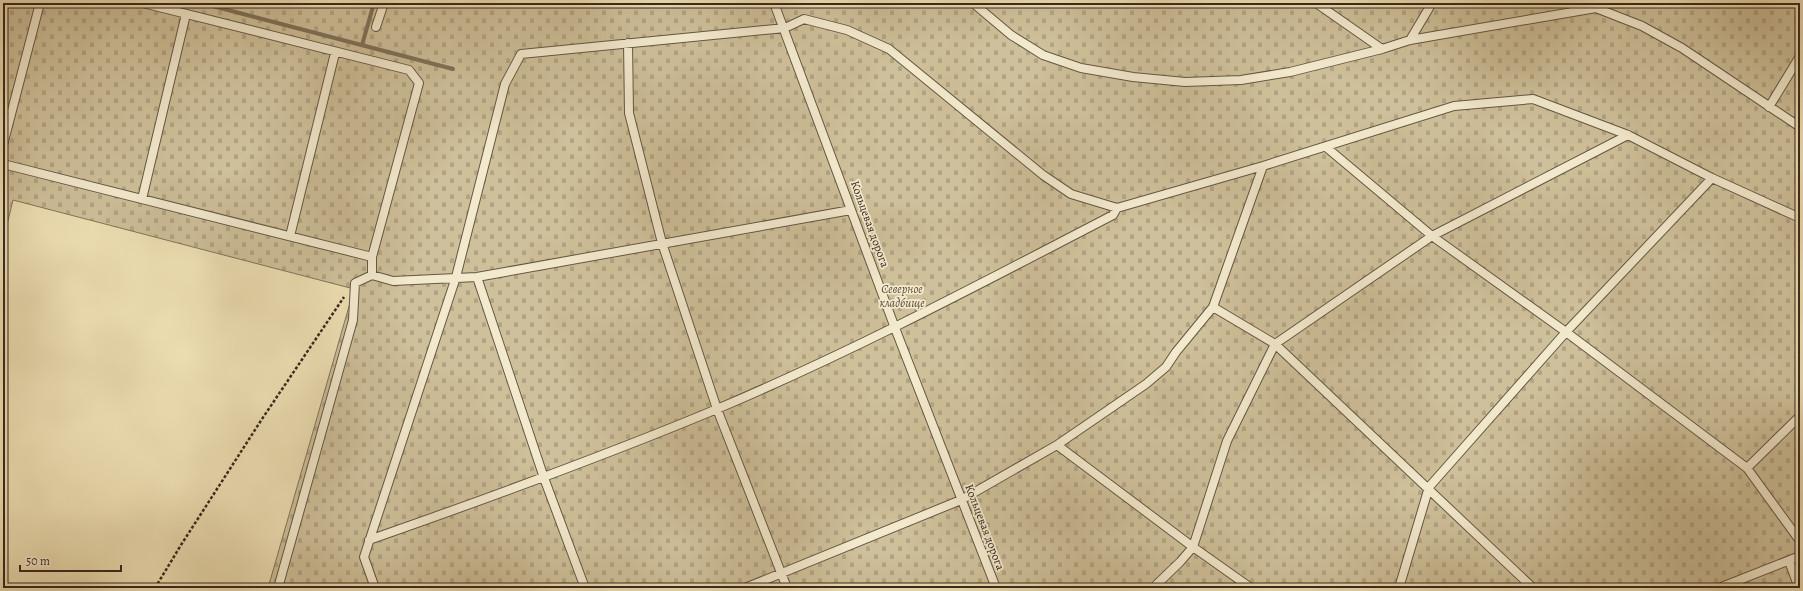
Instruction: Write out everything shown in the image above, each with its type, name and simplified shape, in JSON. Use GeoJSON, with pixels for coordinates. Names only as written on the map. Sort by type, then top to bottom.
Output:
{"type":"FeatureCollection","features":[{"type":"Feature","properties":{"kind":"lane"},"geometry":{"type":"LineString","coordinates":[[3,145],[40,3]]}},
{"type":"Feature","properties":{"kind":"lane"},"geometry":{"type":"LineString","coordinates":[[143,3],[335,53],[409,70],[420,83],[372,257],[372,275]]}},
{"type":"Feature","properties":{"kind":"lane"},"geometry":{"type":"LineString","coordinates":[[376,27],[384,3]]}},
{"type":"Feature","properties":{"kind":"lane","name":"Кольцевая дорога"},"geometry":{"type":"LineString","coordinates":[[774,3],[785,28],[895,328],[996,588]]}},
{"type":"Feature","properties":{"kind":"lane"},"geometry":{"type":"LineString","coordinates":[[973,3],[1011,35],[1043,55],[1081,68],[1133,77],[1185,82],[1241,80],[1290,72],[1382,49],[1410,40],[1596,8],[1642,26],[1682,48],[1800,127]]}},
{"type":"Feature","properties":{"kind":"lane"},"geometry":{"type":"LineString","coordinates":[[1316,3],[1382,49]]}},
{"type":"Feature","properties":{"kind":"lane"},"geometry":{"type":"LineString","coordinates":[[1410,40],[1432,3]]}},
{"type":"Feature","properties":{"kind":"lane"},"geometry":{"type":"LineString","coordinates":[[142,199],[186,14]]}},
{"type":"Feature","properties":{"kind":"lane"},"geometry":{"type":"LineString","coordinates":[[376,588],[364,558],[456,277],[505,84],[521,54],[785,28],[804,19],[847,30],[889,49],[1043,175],[1070,194],[1117,208],[1326,147],[1454,106],[1533,99],[1628,135],[1712,178],[1800,218]]}},
{"type":"Feature","properties":{"kind":"lane"},"geometry":{"type":"LineString","coordinates":[[628,44],[629,113],[662,243],[717,409],[787,588]]}},
{"type":"Feature","properties":{"kind":"lane"},"geometry":{"type":"LineString","coordinates":[[290,236],[335,53]]}},
{"type":"Feature","properties":{"kind":"lane"},"geometry":{"type":"LineString","coordinates":[[1769,107],[1800,56]]}},
{"type":"Feature","properties":{"kind":"lane"},"geometry":{"type":"LineString","coordinates":[[1153,588],[1193,547],[1228,441],[1275,344],[1432,236],[1628,135]]}},
{"type":"Feature","properties":{"kind":"lane"},"geometry":{"type":"LineString","coordinates":[[1326,147],[1432,236],[1566,332],[1747,468],[1800,541]]}},
{"type":"Feature","properties":{"kind":"lane"},"geometry":{"type":"LineString","coordinates":[[3,164],[372,257]]}},
{"type":"Feature","properties":{"kind":"lane"},"geometry":{"type":"LineString","coordinates":[[745,588],[961,500],[1057,445],[1146,384],[1166,367],[1212,307],[1263,166]]}},
{"type":"Feature","properties":{"kind":"lane"},"geometry":{"type":"LineString","coordinates":[[1399,588],[1429,487],[1566,332],[1712,178]]}},
{"type":"Feature","properties":{"kind":"lane"},"geometry":{"type":"LineString","coordinates":[[369,540],[544,478],[717,409],[895,328],[1112,215],[1117,208]]}},
{"type":"Feature","properties":{"kind":"lane"},"geometry":{"type":"LineString","coordinates":[[278,588],[353,320],[355,283],[372,275],[393,281],[477,277],[851,210]]}},
{"type":"Feature","properties":{"kind":"lane"},"geometry":{"type":"LineString","coordinates":[[477,277],[544,478],[585,588]]}},
{"type":"Feature","properties":{"kind":"lane"},"geometry":{"type":"LineString","coordinates":[[1212,307],[1275,344],[1429,487],[1533,588]]}},
{"type":"Feature","properties":{"kind":"lane"},"geometry":{"type":"LineString","coordinates":[[1747,468],[1800,416]]}},
{"type":"Feature","properties":{"kind":"lane"},"geometry":{"type":"LineString","coordinates":[[1057,445],[1193,547],[1251,588]]}},
{"type":"Feature","properties":{"kind":"lane"},"geometry":{"type":"LineString","coordinates":[[1719,588],[1800,556]]}},
{"type":"Feature","properties":{"kind":"lane"},"geometry":{"type":"LineString","coordinates":[[1789,561],[1800,588]]}},
{"type":"Feature","properties":{"kind":"path"},"geometry":{"type":"LineString","coordinates":[[155,588],[262,419],[355,283]]}},
{"type":"Feature","properties":{"kind":"green space","name":"Северное кладбище"},"geometry":{"type":"Polygon","coordinates":[[[3,3],[1800,3],[1800,588],[268,588],[354,289],[13,200],[3,241],[3,3]]]}},
{"type":"Feature","properties":{"kind":"waterway"},"geometry":{"type":"LineString","coordinates":[[201,3],[453,69]]}},
{"type":"Feature","properties":{"kind":"waterway"},"geometry":{"type":"LineString","coordinates":[[362,45],[374,3]]}}]}
